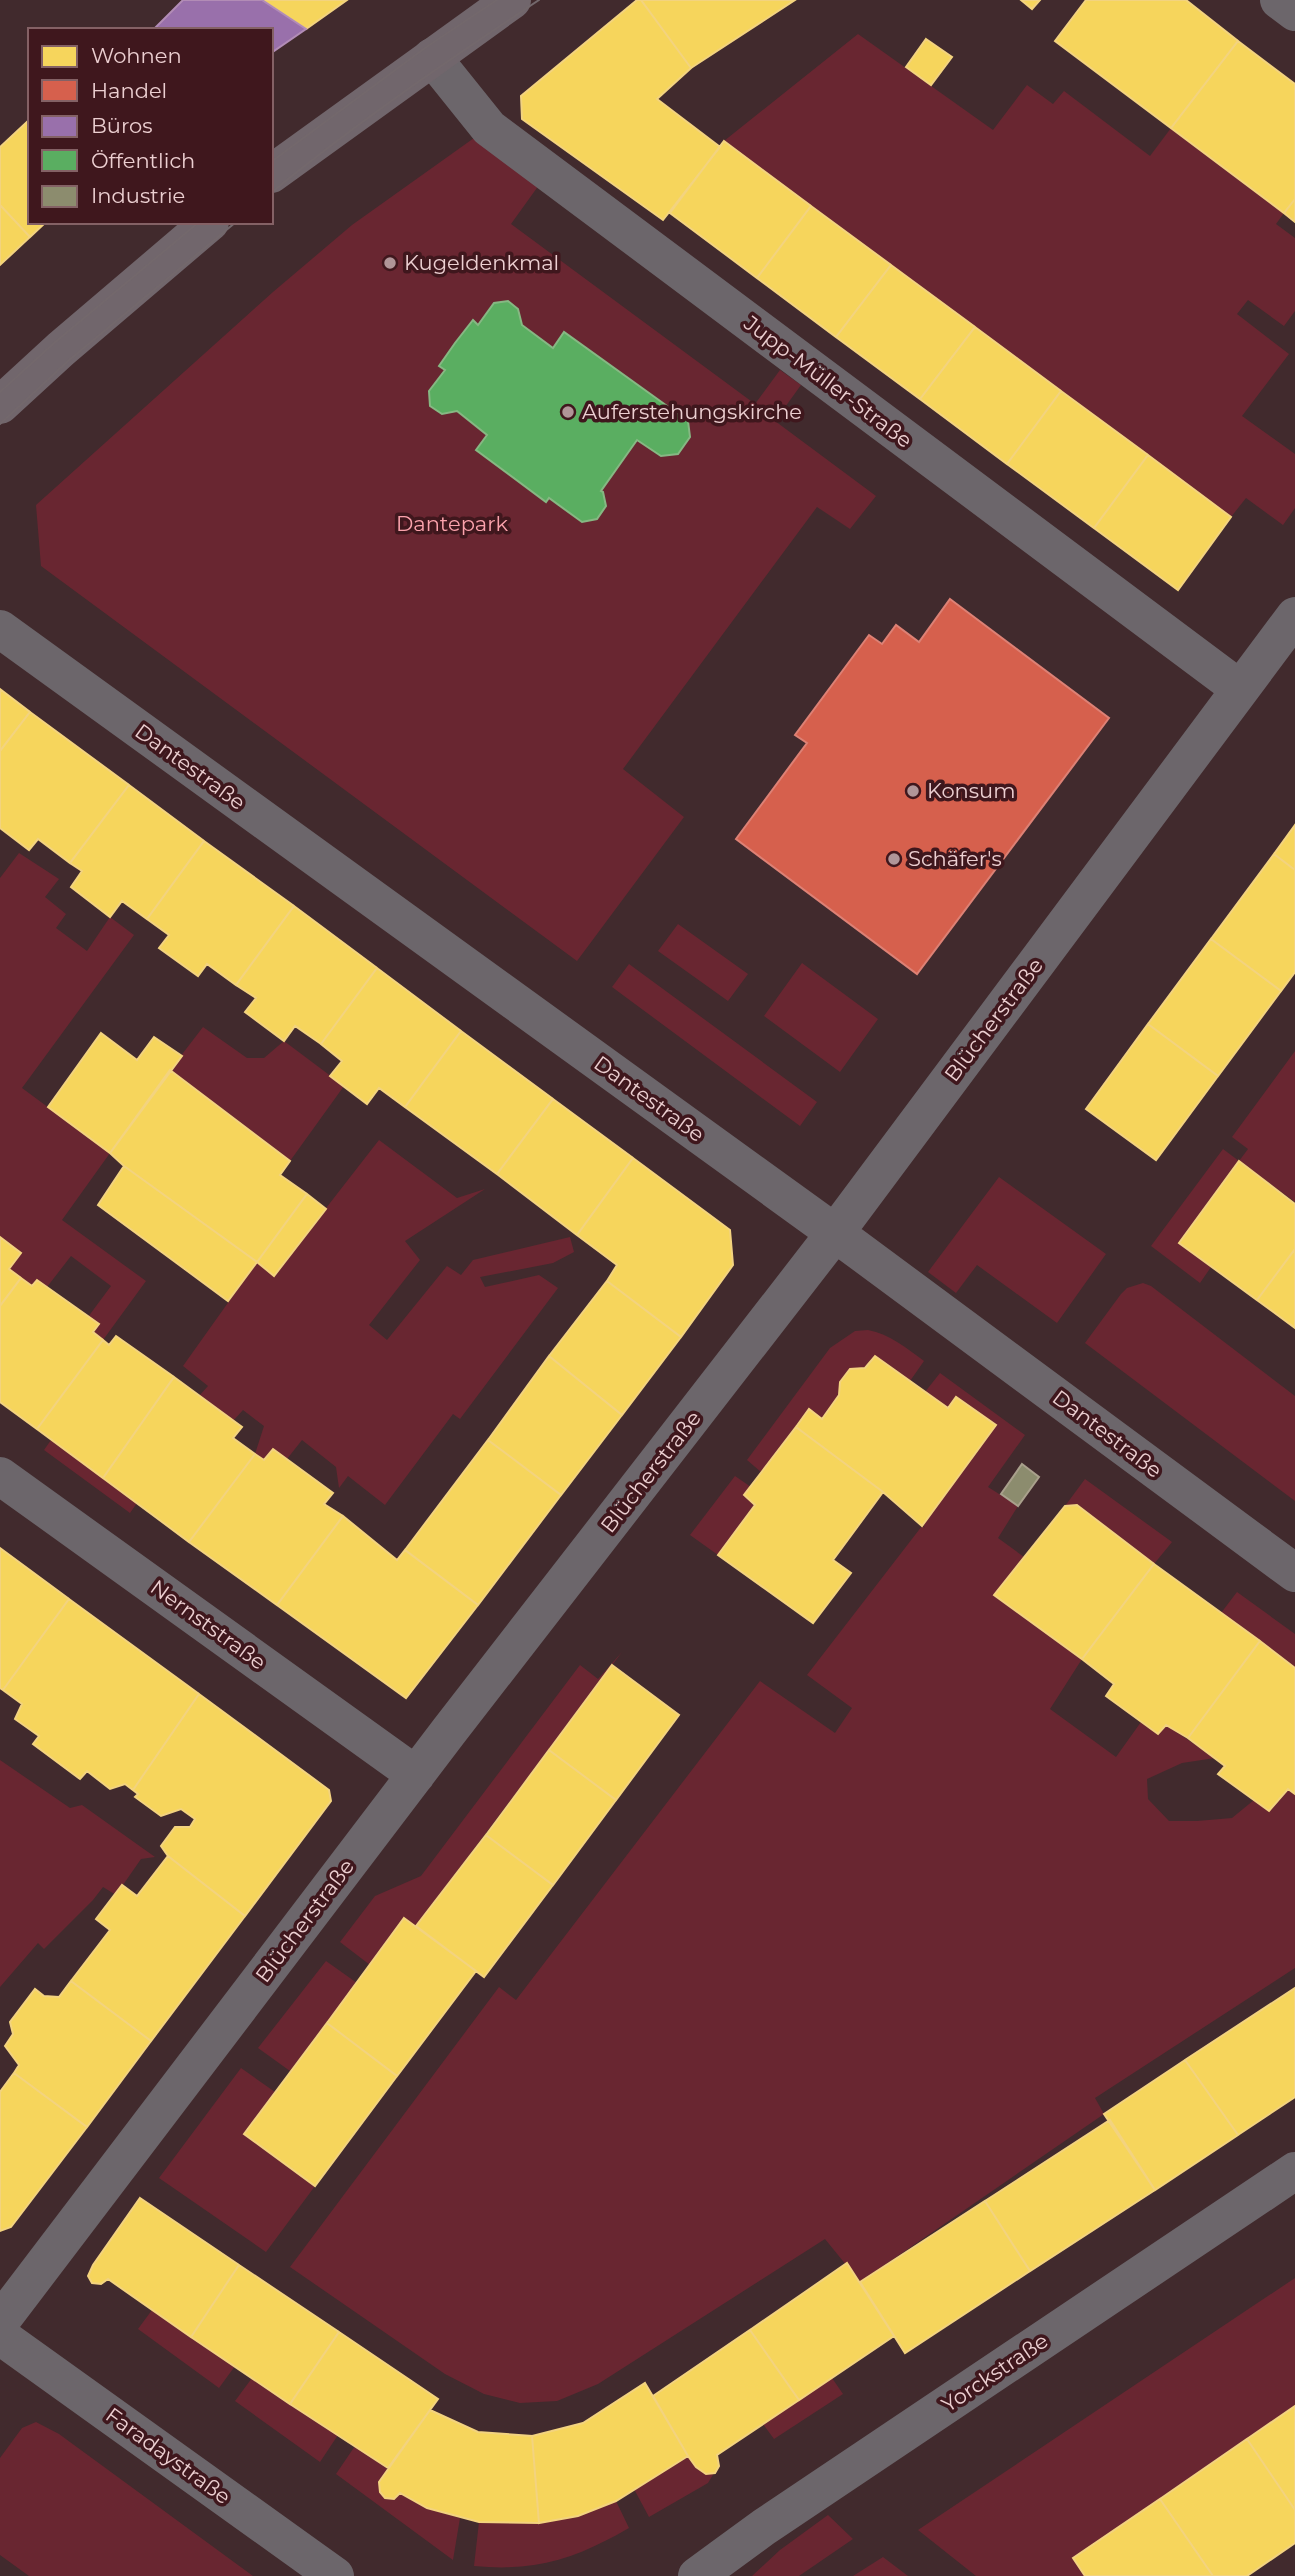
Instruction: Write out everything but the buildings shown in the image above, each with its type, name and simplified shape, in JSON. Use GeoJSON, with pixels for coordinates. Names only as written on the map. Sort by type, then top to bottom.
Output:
{"type":"FeatureCollection","features":[{"type":"Feature","properties":{"kind":"main road"},"geometry":{"type":"LineString","coordinates":[[273,173],[512,0]]}},
{"type":"Feature","properties":{"kind":"main road"},"geometry":{"type":"LineString","coordinates":[[0,405],[71,340],[208,224]]}},
{"type":"Feature","properties":{"kind":"street"},"geometry":{"type":"LineString","coordinates":[[1279,0],[1295,12]]}},
{"type":"Feature","properties":{"kind":"street","name":"Jupp-Müller-Straße"},"geometry":{"type":"LineString","coordinates":[[432,57],[489,128],[1240,689]]}},
{"type":"Feature","properties":{"kind":"street","name":"Blücherstraße"},"geometry":{"type":"LineString","coordinates":[[0,2322],[416,1775],[835,1233],[1295,616]]}},
{"type":"Feature","properties":{"kind":"street","name":"Dantestraße"},"geometry":{"type":"LineString","coordinates":[[0,629],[835,1233],[1295,1573]]}},
{"type":"Feature","properties":{"kind":"street","name":"Nernststraße"},"geometry":{"type":"LineString","coordinates":[[0,1476],[416,1775]]}},
{"type":"Feature","properties":{"kind":"street","name":"Yorckstraße"},"geometry":{"type":"LineString","coordinates":[[697,2576],[764,2527],[1295,2171]]}},
{"type":"Feature","properties":{"kind":"street","name":"Faradaystraße"},"geometry":{"type":"LineString","coordinates":[[0,2336],[335,2576]]}},
{"type":"Feature","properties":{"kind":"green space"},"geometry":{"type":"Polygon","coordinates":[[[858,34],[993,130],[1027,85],[1053,104],[1064,91],[1150,156],[1171,128],[1284,213],[1276,224],[1295,238],[1295,311],[1284,326],[1248,300],[1237,314],[1289,354],[1242,416],[1295,454],[1295,508],[1283,525],[1246,498],[1231,517],[724,141],[858,34]]]}},
{"type":"Feature","properties":{"kind":"green space","name":"Dantepark"},"geometry":{"type":"Polygon","coordinates":[[[474,138],[539,185],[511,224],[755,404],[780,370],[801,385],[775,421],[876,496],[850,529],[817,507],[623,769],[684,817],[577,961],[41,566],[36,505],[273,292],[352,225],[474,138]]]}},
{"type":"Feature","properties":{"kind":"green space"},"geometry":{"type":"Polygon","coordinates":[[[19,853],[59,879],[45,897],[66,914],[56,928],[87,951],[110,917],[134,935],[22,1088],[110,1153],[62,1220],[146,1281],[103,1340],[93,1332],[88,1317],[111,1286],[71,1256],[47,1287],[37,1280],[32,1286],[9,1269],[21,1253],[0,1237],[0,878],[19,853]]]}},
{"type":"Feature","properties":{"kind":"green space"},"geometry":{"type":"Polygon","coordinates":[[[678,924],[748,974],[728,1001],[658,951],[678,924]]]}},
{"type":"Feature","properties":{"kind":"green space"},"geometry":{"type":"Polygon","coordinates":[[[802,963],[878,1019],[840,1072],[764,1016],[802,963]]]}},
{"type":"Feature","properties":{"kind":"green space"},"geometry":{"type":"Polygon","coordinates":[[[629,964],[817,1102],[800,1126],[612,987],[629,964]]]}},
{"type":"Feature","properties":{"kind":"green space"},"geometry":{"type":"Polygon","coordinates":[[[203,1027],[247,1058],[264,1058],[284,1041],[344,1086],[290,1161],[170,1070],[203,1027]]]}},
{"type":"Feature","properties":{"kind":"green space"},"geometry":{"type":"Polygon","coordinates":[[[1295,1051],[1295,1202],[1239,1161],[1248,1149],[1232,1137],[1295,1051]]]}},
{"type":"Feature","properties":{"kind":"green space"},"geometry":{"type":"Polygon","coordinates":[[[379,1140],[457,1198],[485,1189],[405,1241],[420,1260],[369,1325],[387,1340],[447,1266],[461,1275],[473,1260],[570,1237],[574,1252],[553,1263],[480,1277],[485,1287],[539,1275],[558,1288],[460,1419],[453,1414],[385,1505],[348,1476],[339,1488],[336,1467],[302,1440],[287,1459],[273,1449],[264,1460],[255,1454],[264,1426],[243,1410],[233,1421],[199,1396],[208,1386],[183,1366],[257,1262],[274,1275],[379,1140]]]}},
{"type":"Feature","properties":{"kind":"green space"},"geometry":{"type":"Polygon","coordinates":[[[1223,1149],[1239,1161],[1179,1243],[1211,1267],[1200,1283],[1151,1246],[1223,1149]]]}},
{"type":"Feature","properties":{"kind":"green space"},"geometry":{"type":"Polygon","coordinates":[[[999,1177],[1106,1254],[1057,1323],[977,1265],[956,1293],[928,1272],[999,1177]]]}},
{"type":"Feature","properties":{"kind":"green space"},"geometry":{"type":"Polygon","coordinates":[[[1143,1283],[1151,1286],[1295,1396],[1295,1501],[1085,1343],[1121,1294],[1127,1288],[1143,1283]]]}},
{"type":"Feature","properties":{"kind":"green space"},"geometry":{"type":"Polygon","coordinates":[[[868,1330],[891,1338],[924,1361],[910,1381],[875,1356],[865,1368],[850,1370],[840,1382],[839,1395],[822,1419],[809,1409],[761,1472],[747,1460],[830,1348],[855,1331],[868,1330]]]}},
{"type":"Feature","properties":{"kind":"green space"},"geometry":{"type":"Polygon","coordinates":[[[940,1373],[1025,1435],[988,1487],[1018,1506],[998,1538],[1024,1557],[994,1595],[1082,1659],[1050,1709],[1116,1757],[1141,1722],[1158,1734],[1166,1725],[1215,1758],[1182,1763],[1147,1779],[1148,1799],[1169,1821],[1232,1818],[1254,1800],[1269,1811],[1288,1789],[1295,1794],[1295,1968],[1095,2098],[1104,2114],[860,2282],[825,2239],[598,2384],[557,2401],[520,2403],[484,2394],[445,2374],[290,2267],[499,1987],[516,2000],[760,1681],[835,1733],[852,1708],[807,1675],[922,1526],[925,1528],[923,1525],[995,1425],[957,1397],[948,1408],[925,1392],[940,1373]]]}},
{"type":"Feature","properties":{"kind":"green space"},"geometry":{"type":"Polygon","coordinates":[[[51,1440],[137,1503],[130,1513],[44,1450],[51,1440]]]}},
{"type":"Feature","properties":{"kind":"green space"},"geometry":{"type":"Polygon","coordinates":[[[735,1476],[751,1487],[744,1495],[755,1505],[718,1555],[690,1535],[735,1476]]]}},
{"type":"Feature","properties":{"kind":"green space"},"geometry":{"type":"Polygon","coordinates":[[[1085,1479],[1172,1542],[1154,1564],[1078,1505],[1065,1506],[1085,1479]]]}},
{"type":"Feature","properties":{"kind":"green space"},"geometry":{"type":"Polygon","coordinates":[[[1237,1592],[1295,1634],[1295,1668],[1221,1613],[1237,1592]]]}},
{"type":"Feature","properties":{"kind":"green space"},"geometry":{"type":"Polygon","coordinates":[[[622,1652],[416,1926],[404,1918],[370,1965],[340,1942],[375,1896],[421,1876],[580,1665],[598,1679],[622,1652]]]}},
{"type":"Feature","properties":{"kind":"green space"},"geometry":{"type":"Polygon","coordinates":[[[0,1760],[70,1808],[82,1805],[155,1857],[141,1859],[116,1895],[103,1887],[44,1949],[38,1943],[0,1987],[0,1760]]]}},
{"type":"Feature","properties":{"kind":"green space"},"geometry":{"type":"Polygon","coordinates":[[[326,1961],[357,1983],[290,2071],[258,2048],[326,1961]]]}},
{"type":"Feature","properties":{"kind":"green space"},"geometry":{"type":"Polygon","coordinates":[[[241,2068],[275,2092],[244,2134],[315,2186],[266,2252],[159,2178],[241,2068]]]}},
{"type":"Feature","properties":{"kind":"green space"},"geometry":{"type":"Polygon","coordinates":[[[1295,2278],[1295,2406],[1073,2558],[1085,2576],[976,2576],[918,2530],[1295,2278]]]}},
{"type":"Feature","properties":{"kind":"green space"},"geometry":{"type":"Polygon","coordinates":[[[152,2310],[235,2366],[219,2388],[138,2329],[152,2310]]]}},
{"type":"Feature","properties":{"kind":"green space"},"geometry":{"type":"Polygon","coordinates":[[[252,2378],[338,2435],[320,2462],[235,2401],[252,2378]]]}},
{"type":"Feature","properties":{"kind":"green space"},"geometry":{"type":"Polygon","coordinates":[[[832,2378],[843,2394],[774,2439],[763,2424],[832,2378]]]}},
{"type":"Feature","properties":{"kind":"green space"},"geometry":{"type":"Polygon","coordinates":[[[36,2422],[59,2434],[253,2576],[29,2576],[0,2555],[0,2458],[22,2428],[36,2422]]]}},
{"type":"Feature","properties":{"kind":"green space"},"geometry":{"type":"Polygon","coordinates":[[[355,2446],[388,2468],[380,2486],[385,2498],[394,2499],[400,2493],[427,2508],[460,2518],[453,2560],[336,2474],[355,2446]]]}},
{"type":"Feature","properties":{"kind":"green space"},"geometry":{"type":"Polygon","coordinates":[[[688,2456],[699,2469],[714,2473],[708,2483],[649,2517],[634,2489],[688,2456]]]}},
{"type":"Feature","properties":{"kind":"green space"},"geometry":{"type":"Polygon","coordinates":[[[616,2501],[629,2528],[591,2548],[536,2565],[474,2566],[479,2522],[540,2523],[616,2501]]]}},
{"type":"Feature","properties":{"kind":"green space"},"geometry":{"type":"Polygon","coordinates":[[[828,2515],[853,2539],[799,2576],[752,2576],[780,2550],[828,2515]]]}},
{"type":"Feature","properties":{"kind":"green space"},"geometry":{"type":"Polygon","coordinates":[[[883,2557],[908,2576],[853,2576],[883,2557]]]}},
{"type":"Feature","properties":{"kind":"tram line"},"geometry":{"type":"LineString","coordinates":[[273,161],[425,48],[497,0]]}},
{"type":"Feature","properties":{"kind":"tram line"},"geometry":{"type":"LineString","coordinates":[[273,191],[402,93],[539,0]]}},
{"type":"Feature","properties":{"kind":"tram line"},"geometry":{"type":"LineString","coordinates":[[0,392],[197,224]]}},
{"type":"Feature","properties":{"kind":"tram line"},"geometry":{"type":"LineString","coordinates":[[0,424],[68,361],[234,224]]}},
{"type":"Feature","properties":{"kind":"place","name":"Kugeldenkmal"},"geometry":{"type":"Point","coordinates":[390,263]}},
{"type":"Feature","properties":{"kind":"place","name":"Auferstehungskirche"},"geometry":{"type":"Point","coordinates":[568,412]}},
{"type":"Feature","properties":{"kind":"place","name":"Konsum"},"geometry":{"type":"Point","coordinates":[913,791]}},
{"type":"Feature","properties":{"kind":"place","name":"Schäfer's"},"geometry":{"type":"Point","coordinates":[894,859]}}]}
